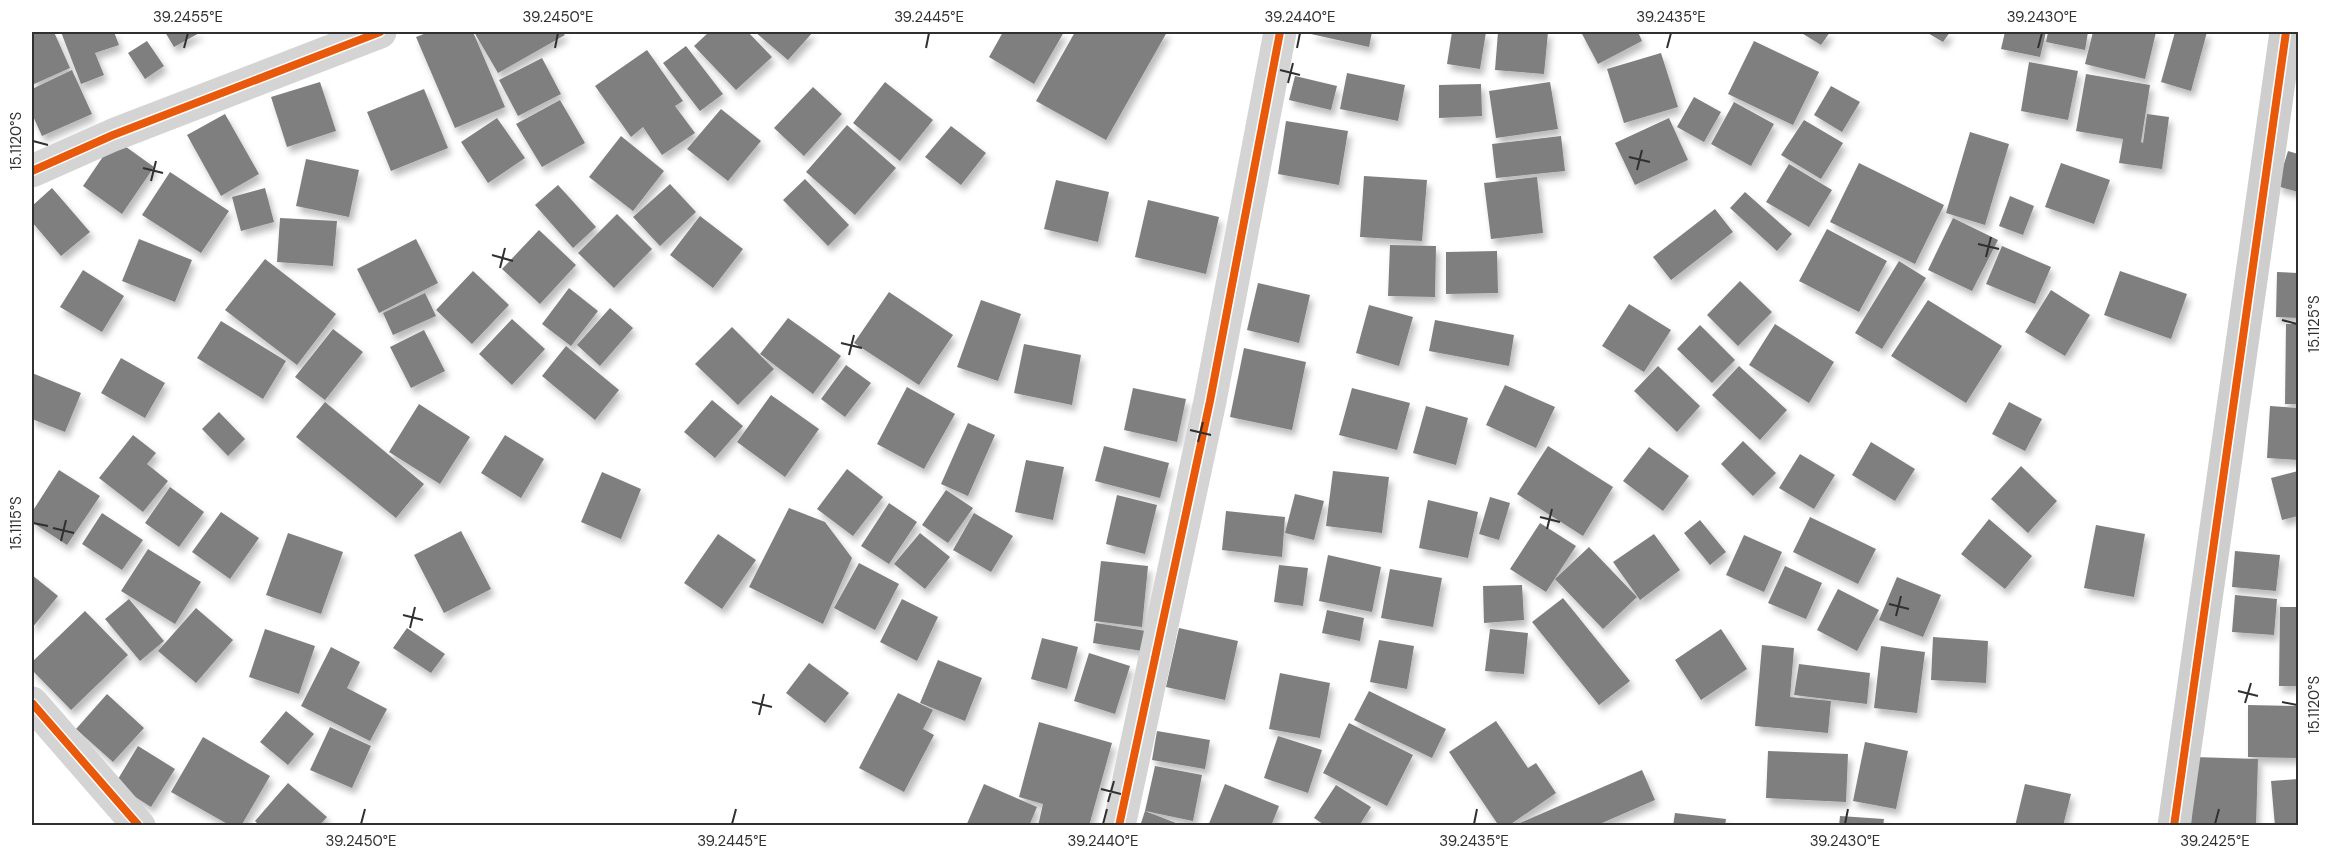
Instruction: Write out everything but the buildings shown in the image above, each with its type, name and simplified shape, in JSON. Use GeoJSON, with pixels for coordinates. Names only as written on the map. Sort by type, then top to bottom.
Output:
{"type":"FeatureCollection","features":[{"type":"Feature","properties":{"kind":"street"},"geometry":{"type":"LineString","coordinates":[[32,171],[113,135],[380,32]]}},
{"type":"Feature","properties":{"kind":"street"},"geometry":{"type":"LineString","coordinates":[[1119,825],[1210,401],[1280,32]]}},
{"type":"Feature","properties":{"kind":"street"},"geometry":{"type":"LineString","coordinates":[[2174,825],[2286,32]]}},
{"type":"Feature","properties":{"kind":"street"},"geometry":{"type":"LineString","coordinates":[[32,703],[139,825]]}},
{"type":"Feature","properties":{"kind":"cycle path"},"geometry":{"type":"LineString","coordinates":[[32,171],[113,135],[380,32]]}},
{"type":"Feature","properties":{"kind":"cycle path"},"geometry":{"type":"LineString","coordinates":[[1119,826],[1210,401],[1280,32]]}},
{"type":"Feature","properties":{"kind":"cycle path"},"geometry":{"type":"LineString","coordinates":[[2174,826],[2286,32]]}},
{"type":"Feature","properties":{"kind":"cycle path"},"geometry":{"type":"LineString","coordinates":[[32,703],[139,826]]}}]}
